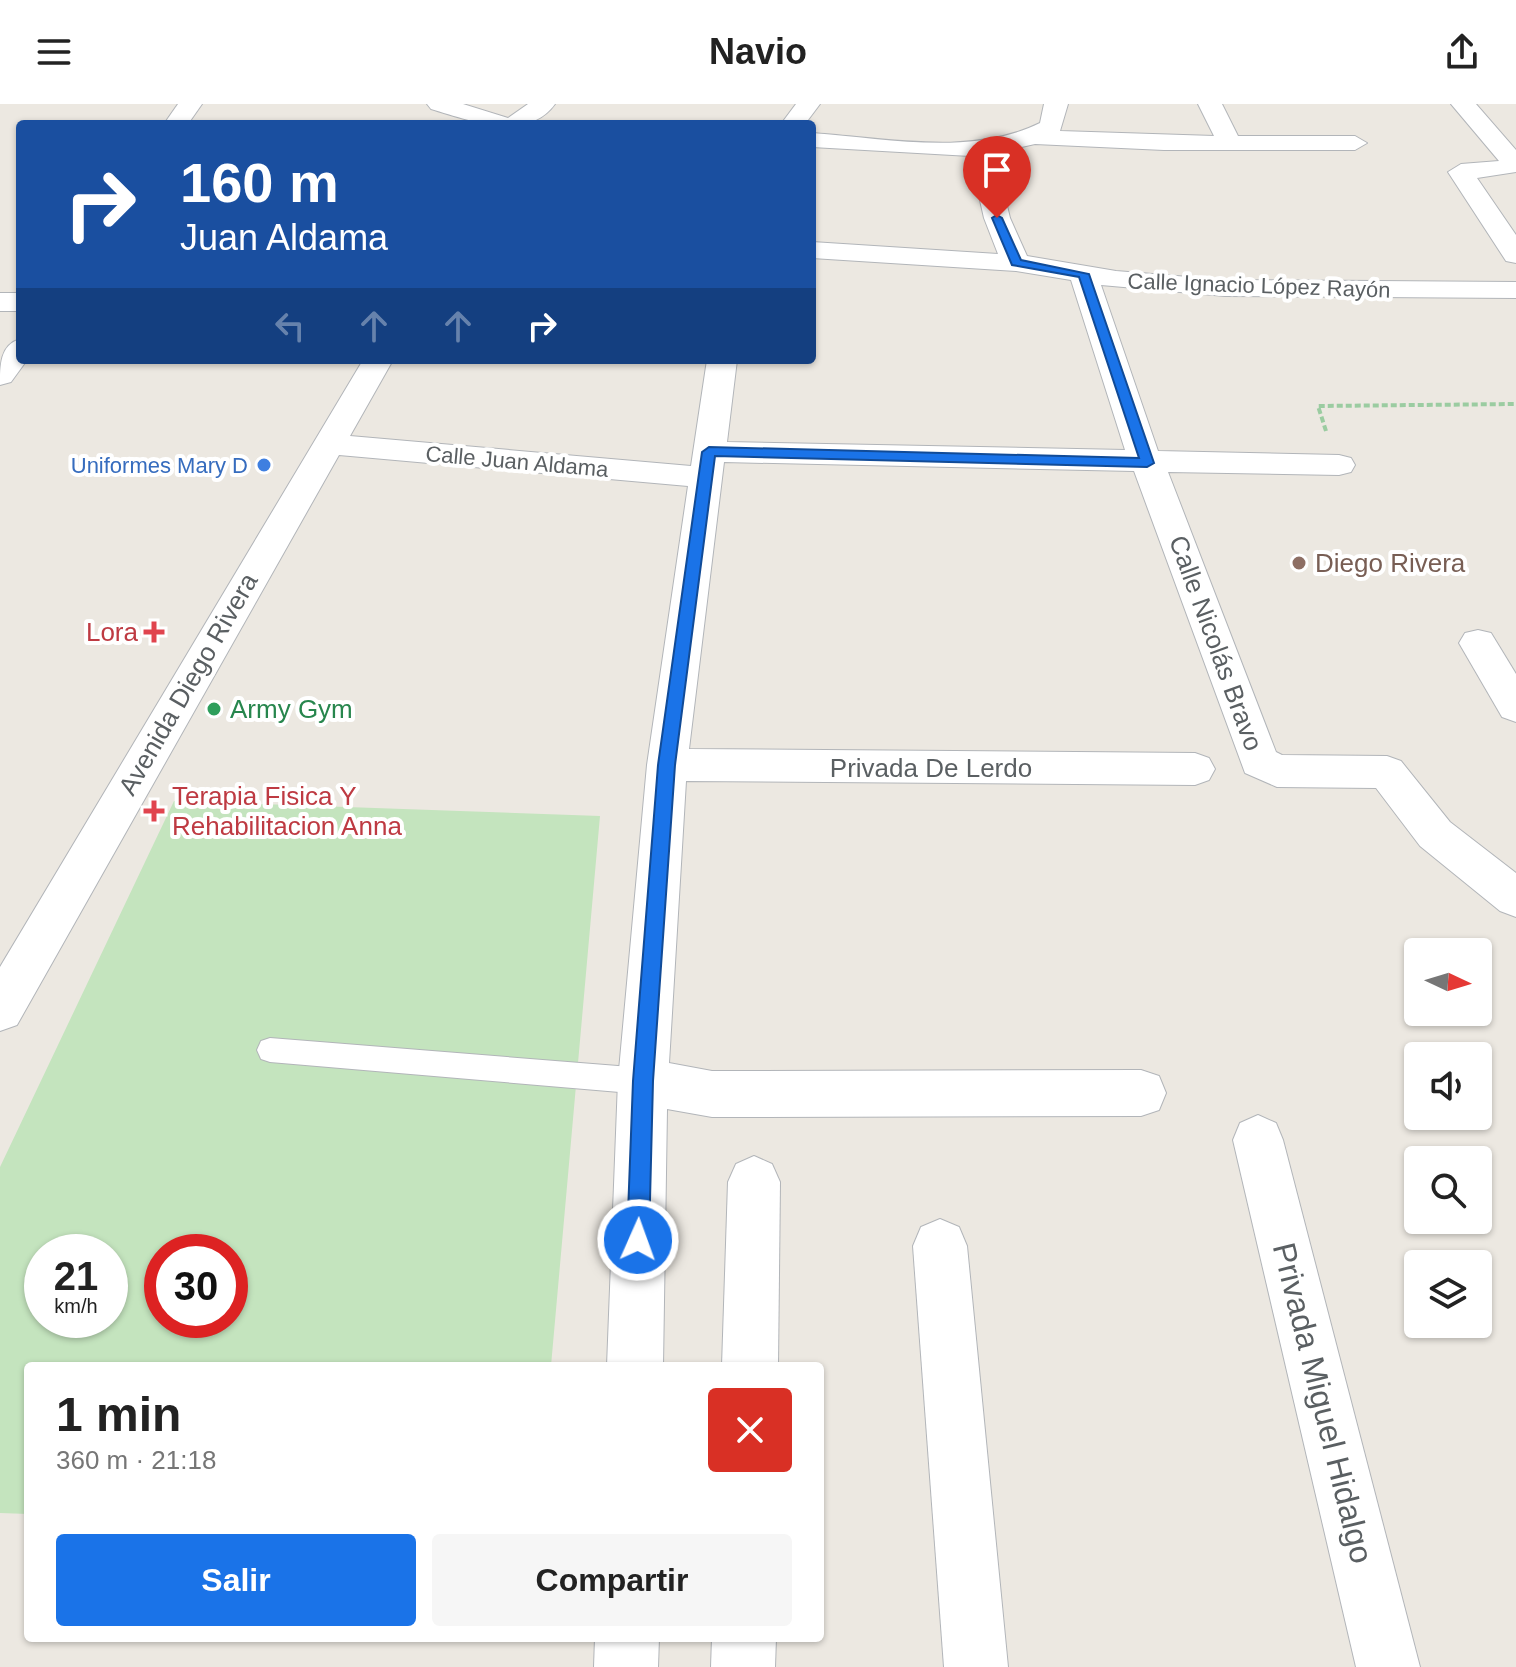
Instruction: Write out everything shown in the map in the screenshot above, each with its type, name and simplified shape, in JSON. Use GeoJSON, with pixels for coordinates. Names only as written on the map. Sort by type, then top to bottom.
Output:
{"type":"FeatureCollection","features":[{"type":"Feature","properties":{"kind":"street"},"geometry":{"type":"LineString","coordinates":[[439,104],[491,120]]}},
{"type":"Feature","properties":{"kind":"street"},"geometry":{"type":"LineString","coordinates":[[521,120],[543,104]]}},
{"type":"Feature","properties":{"kind":"street"},"geometry":{"type":"LineString","coordinates":[[1036,137],[1051,127],[1056,104]]}},
{"type":"Feature","properties":{"kind":"street"},"geometry":{"type":"LineString","coordinates":[[1210,104],[1230,143]]}},
{"type":"Feature","properties":{"kind":"street"},"geometry":{"type":"LineString","coordinates":[[1463,104],[1487,128],[1513,163],[1508,167],[1464,169],[1461,172],[1516,255]]}},
{"type":"Feature","properties":{"kind":"street"},"geometry":{"type":"LineString","coordinates":[[816,140],[980,148],[1036,137],[1168,153],[1230,143],[1355,143]]}},
{"type":"Feature","properties":{"kind":"street"},"geometry":{"type":"LineString","coordinates":[[980,148],[997,218],[1016,263]]}},
{"type":"Feature","properties":{"kind":"street","name":"Calle Ignacio López Rayón"},"geometry":{"type":"LineString","coordinates":[[816,250],[1016,263],[1083,274],[1225,288],[1516,290]]}},
{"type":"Feature","properties":{"kind":"street","name":"Calle Nicolás Bravo"},"geometry":{"type":"LineString","coordinates":[[1083,274],[1147,463],[1169,512],[1259,762],[1277,771],[1387,772],[1435,834],[1516,898]]}},
{"type":"Feature","properties":{"kind":"street"},"geometry":{"type":"LineString","coordinates":[[0,376],[16,354]]}},
{"type":"Feature","properties":{"kind":"street","name":"Avenida Diego Rivera"},"geometry":{"type":"LineString","coordinates":[[0,1010],[218,629],[331,444],[376,364]]}},
{"type":"Feature","properties":{"kind":"street"},"geometry":{"type":"LineString","coordinates":[[635,1362],[643,1081],[667,765],[721,364]]}},
{"type":"Feature","properties":{"kind":"street","name":"Calle Juan Aldama"},"geometry":{"type":"LineString","coordinates":[[331,444],[706,464],[1339,465]]}},
{"type":"Feature","properties":{"kind":"street"},"geometry":{"type":"LineString","coordinates":[[1478,643],[1516,707]]}},
{"type":"Feature","properties":{"kind":"street","name":"Privada De Lerdo"},"geometry":{"type":"LineString","coordinates":[[667,765],[1195,769]]}},
{"type":"Feature","properties":{"kind":"street"},"geometry":{"type":"LineString","coordinates":[[643,1081],[712,1094],[1141,1093]]}},
{"type":"Feature","properties":{"kind":"street","name":"Privada Miguel Hidalgo"},"geometry":{"type":"LineString","coordinates":[[1258,1140],[1388,1667]]}},
{"type":"Feature","properties":{"kind":"street"},"geometry":{"type":"LineString","coordinates":[[750,1362],[754,1182]]}},
{"type":"Feature","properties":{"kind":"street"},"geometry":{"type":"LineString","coordinates":[[940,1246],[976,1667]]}},
{"type":"Feature","properties":{"kind":"street"},"geometry":{"type":"LineString","coordinates":[[626,1667],[627,1642]]}},
{"type":"Feature","properties":{"kind":"street"},"geometry":{"type":"LineString","coordinates":[[743,1667],[744,1642]]}},
{"type":"Feature","properties":{"kind":"lane"},"geometry":{"type":"LineString","coordinates":[[270,1050],[643,1081]]}},
{"type":"Feature","properties":{"kind":"path"},"geometry":{"type":"LineString","coordinates":[[1316,409],[1321,406],[1516,404]]}},
{"type":"Feature","properties":{"kind":"green space"},"geometry":{"type":"Polygon","coordinates":[[[174,801],[600,816],[551,1362],[24,1362],[24,1514],[0,1513],[0,1167],[174,801]]]}},
{"type":"Feature","properties":{"kind":"place","name":"Uniformes Mary D"},"geometry":{"type":"Point","coordinates":[264,465]}},
{"type":"Feature","properties":{"kind":"place","name":"Diego Rivera"},"geometry":{"type":"Point","coordinates":[1299,563]}},
{"type":"Feature","properties":{"kind":"place","name":"Lora"},"geometry":{"type":"Point","coordinates":[154,632]}},
{"type":"Feature","properties":{"kind":"place","name":"Army Gym"},"geometry":{"type":"Point","coordinates":[214,709]}},
{"type":"Feature","properties":{"kind":"place","name":"Terapia Fisica Y Rehabilitacion Anna"},"geometry":{"type":"Point","coordinates":[154,811]}},
{"type":"Feature","properties":{"kind":"route"},"geometry":{"type":"LineString","coordinates":[[638,1240],[643,1081],[667,765],[703,477],[709,452],[1147,463],[1136,438],[1083,274],[1016,263],[997,218]]}}]}
